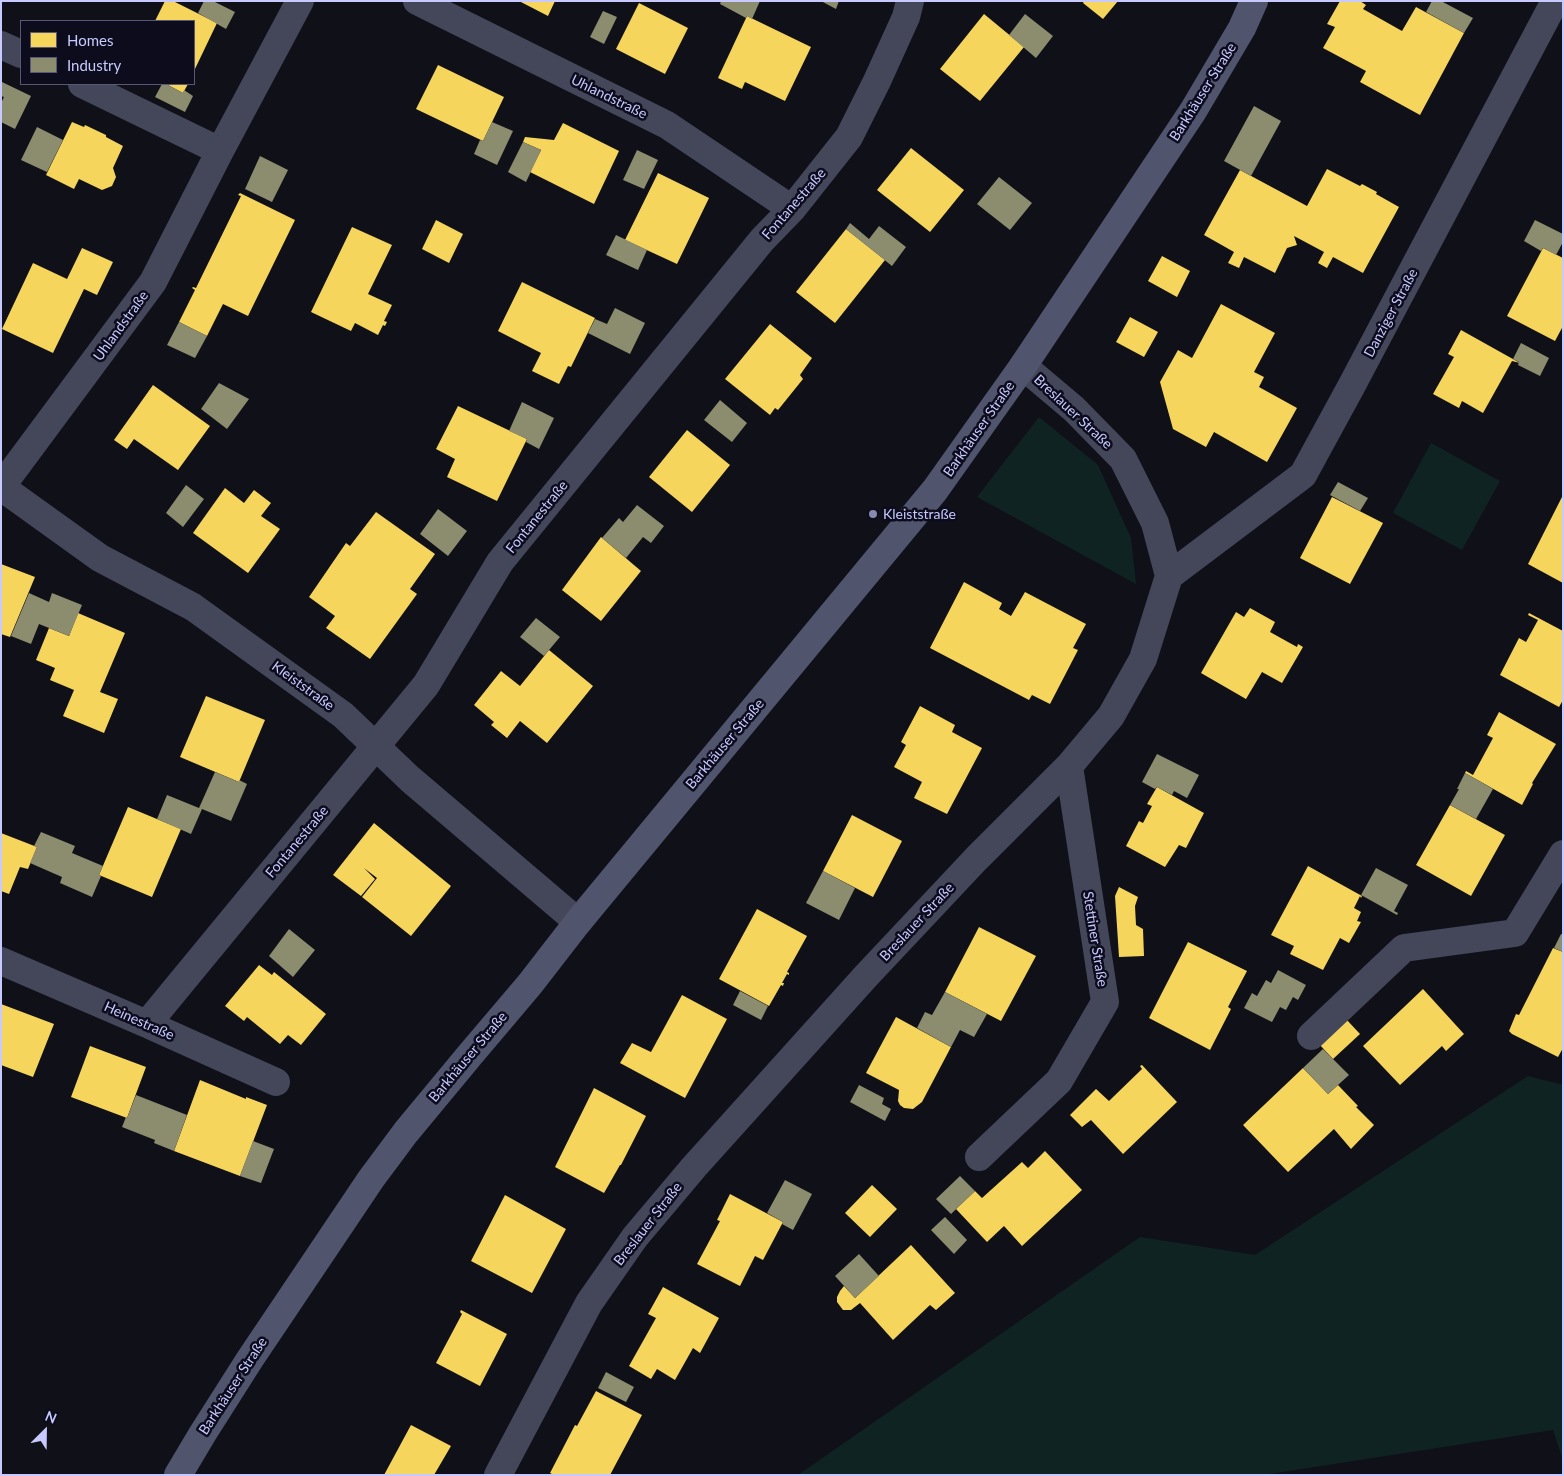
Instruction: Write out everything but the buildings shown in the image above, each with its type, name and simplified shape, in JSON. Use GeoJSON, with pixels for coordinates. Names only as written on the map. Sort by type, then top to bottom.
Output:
{"type":"FeatureCollection","features":[{"type":"Feature","properties":{"kind":"street","name":"Uhlandstraße"},"geometry":{"type":"LineString","coordinates":[[1,487],[153,282],[300,1]]}},
{"type":"Feature","properties":{"kind":"street","name":"Uhlandstraße"},"geometry":{"type":"LineString","coordinates":[[417,1],[667,125],[792,209]]}},
{"type":"Feature","properties":{"kind":"street","name":"Fontanestraße"},"geometry":{"type":"LineString","coordinates":[[147,1024],[426,685],[500,562],[762,240],[792,209],[849,138],[892,49],[906,17],[910,1]]}},
{"type":"Feature","properties":{"kind":"street","name":"Barkhäuser Straße"},"geometry":{"type":"LineString","coordinates":[[178,1475],[250,1359],[406,1132],[530,984],[578,922],[935,490],[1023,366],[1193,111],[1242,28],[1254,1]]}},
{"type":"Feature","properties":{"kind":"street","name":"Danziger Straße"},"geometry":{"type":"LineString","coordinates":[[1169,576],[1303,475],[1555,1]]}},
{"type":"Feature","properties":{"kind":"street"},"geometry":{"type":"LineString","coordinates":[[1,45],[20,54]]}},
{"type":"Feature","properties":{"kind":"street"},"geometry":{"type":"LineString","coordinates":[[84,85],[220,151]]}},
{"type":"Feature","properties":{"kind":"street","name":"Breslauer Straße"},"geometry":{"type":"LineString","coordinates":[[498,1475],[589,1303],[636,1238],[694,1167],[866,976],[976,859],[1069,766],[1111,716],[1144,660],[1169,576],[1155,523],[1123,459],[1074,409],[1023,366]]}},
{"type":"Feature","properties":{"kind":"street","name":"Kleiststraße"},"geometry":{"type":"LineString","coordinates":[[1,487],[100,558],[194,607],[343,715],[410,779],[578,922]]}},
{"type":"Feature","properties":{"kind":"street","name":"Stettiner Straße"},"geometry":{"type":"LineString","coordinates":[[979,1157],[1059,1081],[1105,1002],[1069,766]]}},
{"type":"Feature","properties":{"kind":"street"},"geometry":{"type":"LineString","coordinates":[[1311,1036],[1404,948],[1515,933],[1563,854]]}},
{"type":"Feature","properties":{"kind":"street","name":"Heinestraße"},"geometry":{"type":"LineString","coordinates":[[1,960],[276,1082]]}},
{"type":"Feature","properties":{"kind":"green space"},"geometry":{"type":"Polygon","coordinates":[[[1039,417],[1098,465],[1131,538],[1136,584],[977,497],[1039,417]]]}},
{"type":"Feature","properties":{"kind":"green space"},"geometry":{"type":"Polygon","coordinates":[[[1431,443],[1500,481],[1462,550],[1393,513],[1431,443]]]}},
{"type":"Feature","properties":{"kind":"green space"},"geometry":{"type":"Polygon","coordinates":[[[1528,1076],[1563,1085],[1563,1460],[1553,1430],[1263,1475],[798,1475],[1140,1237],[1255,1255],[1528,1076]]]}},
{"type":"Feature","properties":{"kind":"place","name":"Kleiststraße"},"geometry":{"type":"Point","coordinates":[873,514]}}]}
